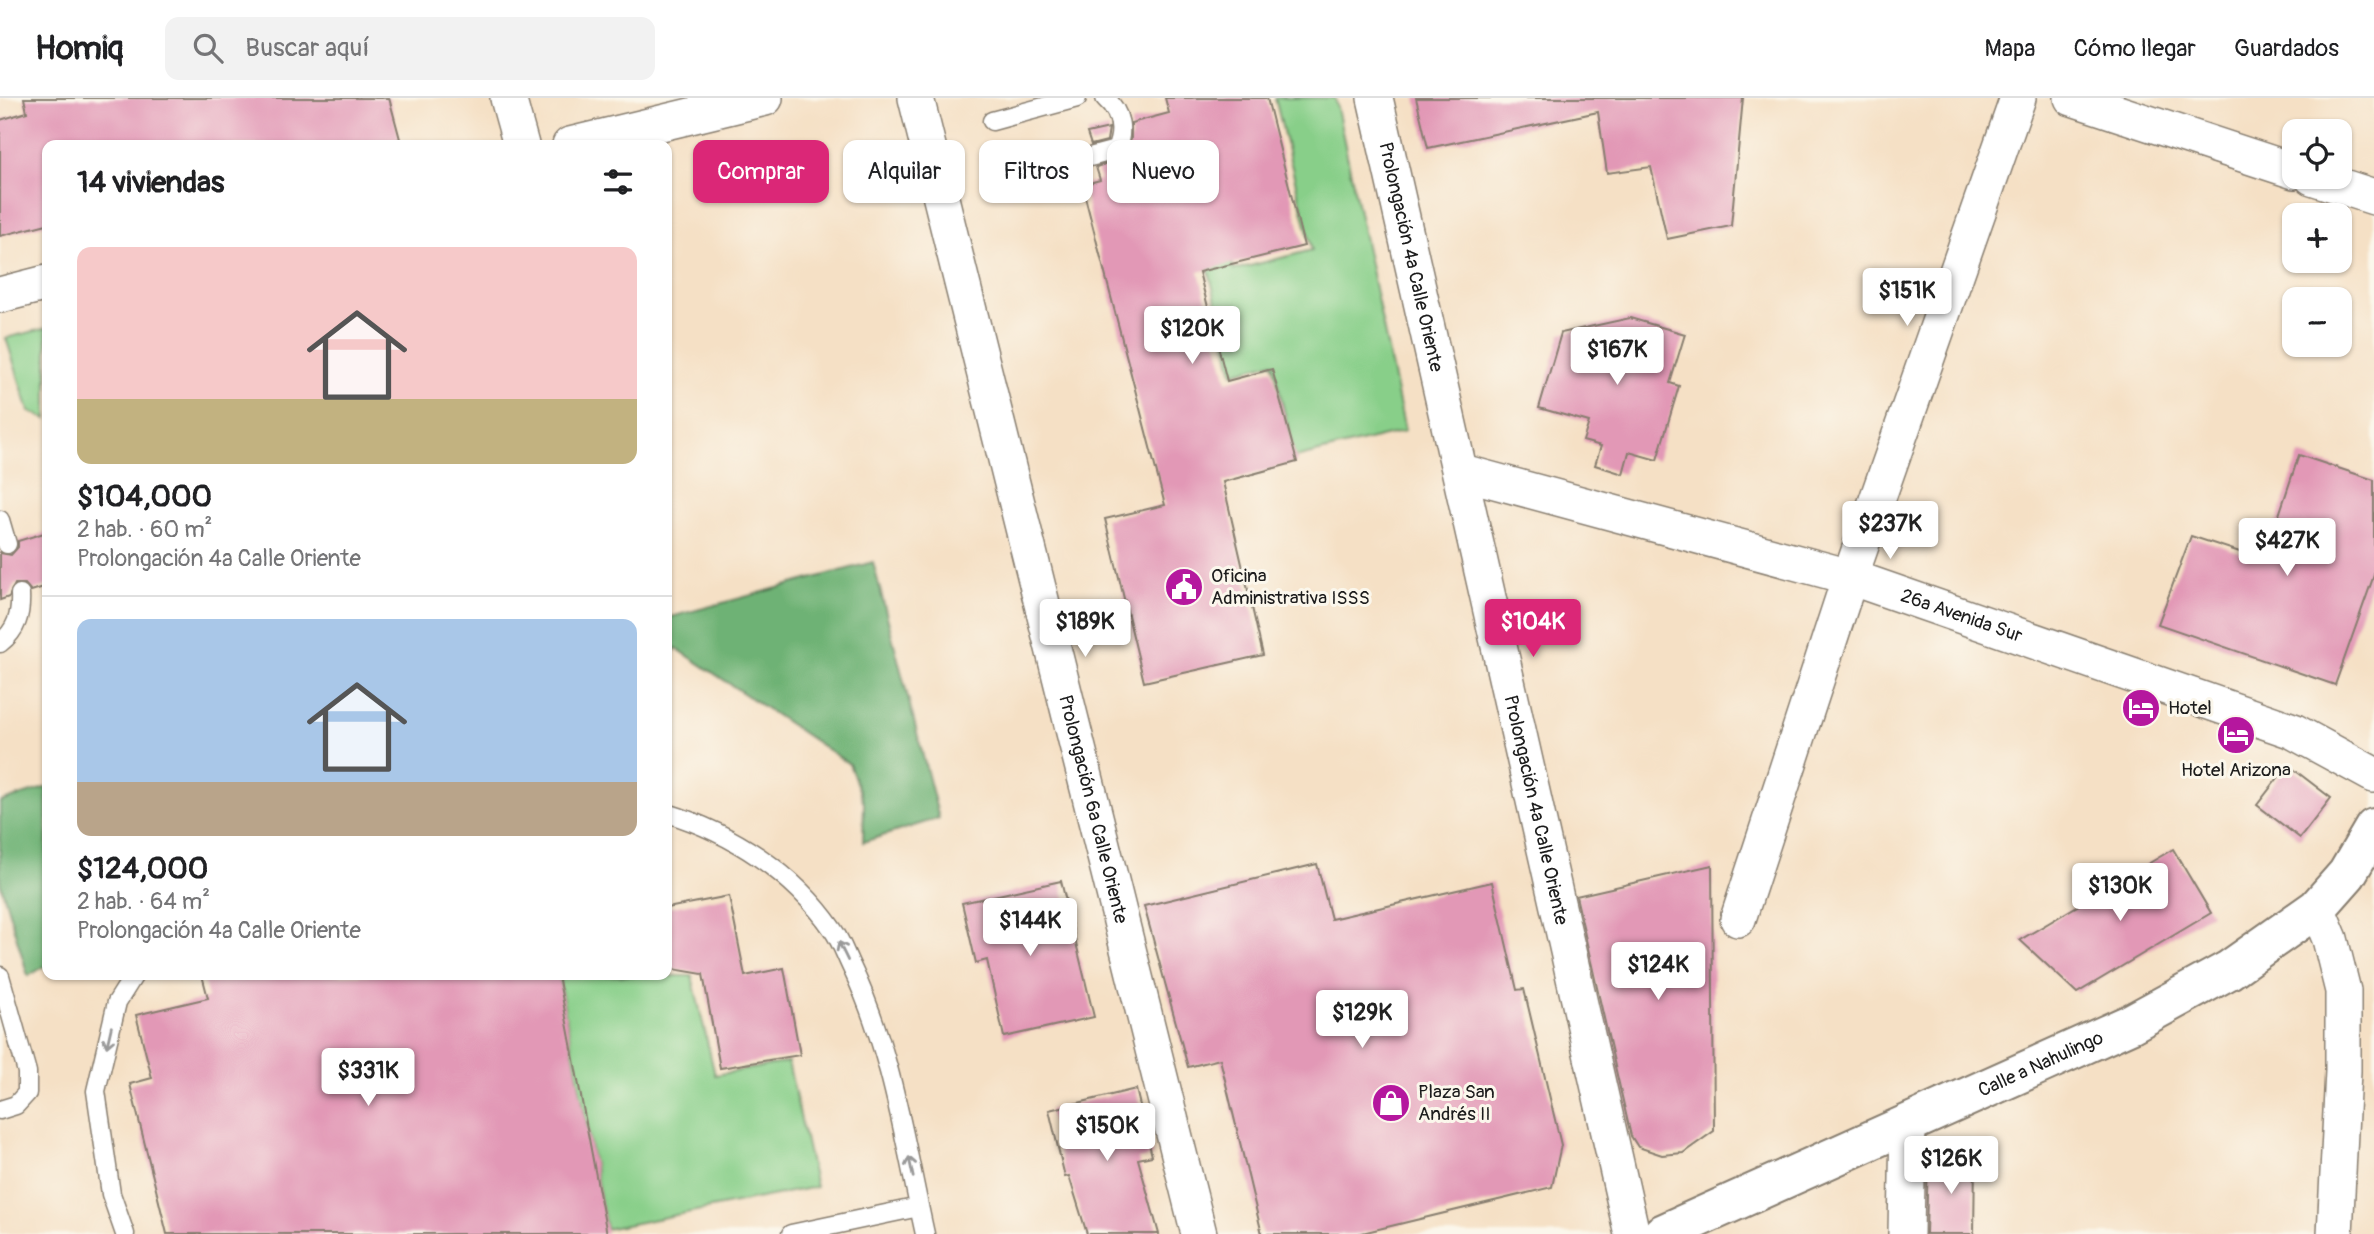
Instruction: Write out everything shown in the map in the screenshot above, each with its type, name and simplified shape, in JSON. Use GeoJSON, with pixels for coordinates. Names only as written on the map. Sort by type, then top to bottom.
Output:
{"type":"FeatureCollection","features":[{"type":"Feature","properties":{"kind":"street"},"geometry":{"type":"LineString","coordinates":[[508,98],[520,140]]}},
{"type":"Feature","properties":{"kind":"street"},"geometry":{"type":"LineString","coordinates":[[591,140],[765,98]]}},
{"type":"Feature","properties":{"kind":"street","name":"Prolongación 6a Calle Oriente"},"geometry":{"type":"LineString","coordinates":[[916,98],[1199,1234]]}},
{"type":"Feature","properties":{"kind":"street","name":"Prolongación 4a Calle Oriente"},"geometry":{"type":"LineString","coordinates":[[1375,98],[1462,472],[1632,1234]]}},
{"type":"Feature","properties":{"kind":"street"},"geometry":{"type":"LineString","coordinates":[[1738,919],[1850,577],[2018,98]]}},
{"type":"Feature","properties":{"kind":"street"},"geometry":{"type":"LineString","coordinates":[[2072,98],[2282,167]]}},
{"type":"Feature","properties":{"kind":"street"},"geometry":{"type":"LineString","coordinates":[[2349,189],[2374,197]]}},
{"type":"Feature","properties":{"kind":"street"},"geometry":{"type":"LineString","coordinates":[[0,295],[42,283]]}},
{"type":"Feature","properties":{"kind":"street","name":"26a Avenida Sur"},"geometry":{"type":"LineString","coordinates":[[1462,472],[1850,577],[2293,731],[2374,775]]}},
{"type":"Feature","properties":{"kind":"street","name":"Calle a Nahulingo"},"geometry":{"type":"LineString","coordinates":[[1662,1234],[2130,1024],[2230,970],[2317,908],[2347,874],[2373,829]]}},
{"type":"Feature","properties":{"kind":"street"},"geometry":{"type":"LineString","coordinates":[[2317,908],[2330,939],[2343,991],[2343,1071],[2334,1234]]}},
{"type":"Feature","properties":{"kind":"street"},"geometry":{"type":"LineString","coordinates":[[1906,1234],[1908,1124]]}},
{"type":"Feature","properties":{"kind":"lane"},"geometry":{"type":"LineString","coordinates":[[992,121],[1077,98]]}},
{"type":"Feature","properties":{"kind":"lane"},"geometry":{"type":"LineString","coordinates":[[1093,156],[1116,150],[1122,136],[1119,118],[1105,98]]}},
{"type":"Feature","properties":{"kind":"lane"},"geometry":{"type":"LineString","coordinates":[[0,520],[7,544]]}},
{"type":"Feature","properties":{"kind":"lane"},"geometry":{"type":"LineString","coordinates":[[0,643],[9,636],[20,614],[20,594]]}},
{"type":"Feature","properties":{"kind":"lane"},"geometry":{"type":"LineString","coordinates":[[672,815],[753,851],[795,887],[833,930],[871,1009],[895,1095],[925,1234]]}},
{"type":"Feature","properties":{"kind":"lane"},"geometry":{"type":"LineString","coordinates":[[0,976],[27,1072],[27,1093],[16,1105],[0,1110]]}},
{"type":"Feature","properties":{"kind":"lane"},"geometry":{"type":"LineString","coordinates":[[125,1234],[111,1194],[96,1091],[117,1002],[131,980]]}},
{"type":"Feature","properties":{"kind":"lane"},"geometry":{"type":"LineString","coordinates":[[792,1234],[919,1207]]}},
{"type":"Feature","properties":{"kind":"green space"},"geometry":{"type":"Polygon","coordinates":[[[1275,98],[1335,98],[1405,431],[1295,458],[1273,362],[1233,373],[1204,250],[1228,245],[1234,270],[1312,250],[1275,98]]]}},
{"type":"Feature","properties":{"kind":"green space"},"geometry":{"type":"Polygon","coordinates":[[[42,329],[42,417],[29,411],[6,338],[42,329]]]}},
{"type":"Feature","properties":{"kind":"green space"},"geometry":{"type":"Polygon","coordinates":[[[873,562],[939,818],[863,842],[864,803],[849,764],[676,648],[672,654],[672,617],[873,562]]]}},
{"type":"Feature","properties":{"kind":"green space"},"geometry":{"type":"Polygon","coordinates":[[[42,789],[42,968],[28,976],[0,882],[0,802],[42,789]]]}},
{"type":"Feature","properties":{"kind":"green space"},"geometry":{"type":"Polygon","coordinates":[[[672,976],[692,976],[715,1075],[788,1062],[816,1187],[606,1229],[559,980],[672,980],[672,976]]]}},
{"type":"Feature","properties":{"kind":"building"},"geometry":{"type":"Polygon","coordinates":[[[24,98],[389,98],[400,139],[42,140],[42,225],[0,236],[0,120],[27,112],[24,98]]]}},
{"type":"Feature","properties":{"kind":"building"},"geometry":{"type":"Polygon","coordinates":[[[1165,98],[1267,98],[1304,246],[1199,272],[1227,381],[1272,369],[1297,462],[1223,482],[1263,655],[1144,682],[1105,519],[1165,505],[1087,203],[1093,203],[1093,182],[1100,180],[1096,167],[1107,163],[1107,203],[1219,203],[1219,140],[1130,140],[1131,123],[1169,113],[1165,98]]]}},
{"type":"Feature","properties":{"kind":"building"},"geometry":{"type":"Polygon","coordinates":[[[1416,98],[1743,98],[1731,226],[1667,239],[1651,167],[1607,173],[1598,112],[1428,148],[1416,98]]]}},
{"type":"Feature","properties":{"kind":"building"},"geometry":{"type":"Polygon","coordinates":[[[1109,128],[1107,141],[1093,144],[1087,133],[1109,128]]]}},
{"type":"Feature","properties":{"kind":"building"},"geometry":{"type":"Polygon","coordinates":[[[1630,318],[1685,334],[1670,383],[1679,386],[1657,460],[1629,452],[1623,474],[1595,465],[1601,446],[1583,441],[1589,422],[1539,408],[1561,333],[1630,318]]]}},
{"type":"Feature","properties":{"kind":"building"},"geometry":{"type":"Polygon","coordinates":[[[2299,455],[2374,480],[2374,575],[2335,685],[2158,624],[2191,536],[2264,560],[2299,455]]]}},
{"type":"Feature","properties":{"kind":"building"},"geometry":{"type":"Polygon","coordinates":[[[42,534],[42,588],[31,591],[25,584],[15,584],[9,597],[0,600],[0,553],[11,555],[18,547],[18,541],[42,534]]]}},
{"type":"Feature","properties":{"kind":"building"},"geometry":{"type":"Polygon","coordinates":[[[2288,765],[2331,798],[2300,838],[2257,805],[2288,765]]]}},
{"type":"Feature","properties":{"kind":"building"},"geometry":{"type":"Polygon","coordinates":[[[2173,849],[2211,913],[2077,993],[2020,940],[2173,849]]]}},
{"type":"Feature","properties":{"kind":"building"},"geometry":{"type":"Polygon","coordinates":[[[1317,864],[1331,919],[1492,882],[1517,990],[1524,989],[1561,1145],[1552,1187],[1358,1234],[1262,1234],[1220,1059],[1188,1067],[1144,906],[1317,864]]]}},
{"type":"Feature","properties":{"kind":"building"},"geometry":{"type":"Polygon","coordinates":[[[1712,865],[1714,1131],[1683,1153],[1662,1155],[1638,1147],[1631,1136],[1576,896],[1712,865]]]}},
{"type":"Feature","properties":{"kind":"building"},"geometry":{"type":"Polygon","coordinates":[[[1061,881],[1094,1017],[1004,1037],[987,960],[976,963],[962,903],[1061,881]]]}},
{"type":"Feature","properties":{"kind":"building"},"geometry":{"type":"Polygon","coordinates":[[[729,896],[745,976],[784,968],[800,1055],[720,1068],[703,974],[672,969],[672,907],[729,896]]]}},
{"type":"Feature","properties":{"kind":"building"},"geometry":{"type":"Polygon","coordinates":[[[203,980],[559,980],[607,1234],[167,1234],[130,1084],[152,1078],[136,1015],[208,998],[203,980]]]}},
{"type":"Feature","properties":{"kind":"building"},"geometry":{"type":"Polygon","coordinates":[[[1136,1089],[1152,1156],[1138,1159],[1159,1234],[1087,1234],[1069,1176],[1065,1177],[1049,1110],[1136,1089]]]}},
{"type":"Feature","properties":{"kind":"building"},"geometry":{"type":"Polygon","coordinates":[[[1928,1158],[1975,1158],[1974,1234],[1926,1234],[1928,1158]]]}},
{"type":"Feature","properties":{"kind":"place","name":"Oficina Administrativa ISSS"},"geometry":{"type":"Point","coordinates":[1184,587]}},
{"type":"Feature","properties":{"kind":"place","name":"Hotel"},"geometry":{"type":"Point","coordinates":[2141,708]}},
{"type":"Feature","properties":{"kind":"place","name":"Hotel Arizona"},"geometry":{"type":"Point","coordinates":[2236,735]}},
{"type":"Feature","properties":{"kind":"place","name":"Plaza San Andrés II"},"geometry":{"type":"Point","coordinates":[1391,1103]}}]}
